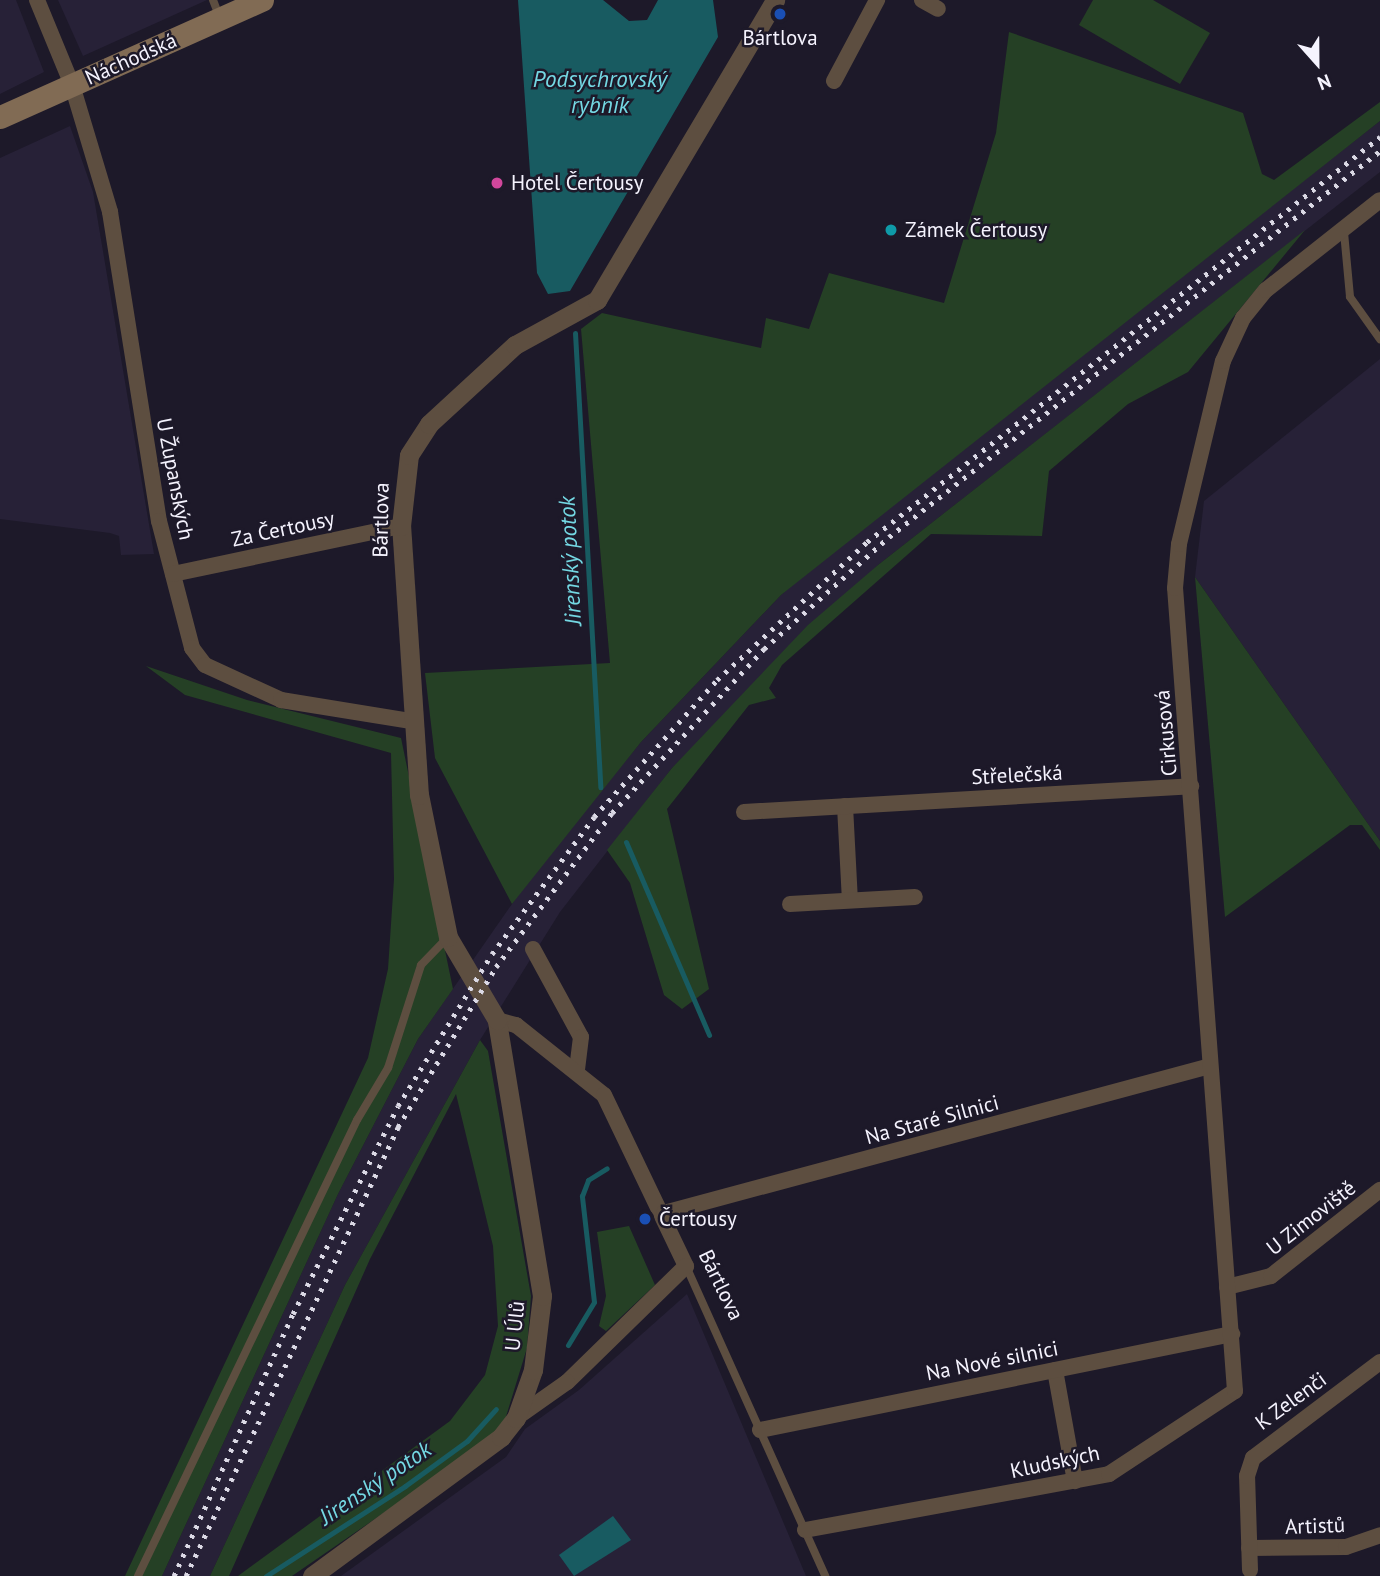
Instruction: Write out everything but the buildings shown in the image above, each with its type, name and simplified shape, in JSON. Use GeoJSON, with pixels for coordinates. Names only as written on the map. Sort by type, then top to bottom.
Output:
{"type":"FeatureCollection","features":[{"type":"Feature","properties":{"kind":"main road","name":"Náchodská"},"geometry":{"type":"LineString","coordinates":[[0,117],[72,85],[217,9],[262,0]]}},
{"type":"Feature","properties":{"kind":"street","name":"U Županských"},"geometry":{"type":"LineString","coordinates":[[37,0],[72,85],[110,212],[159,521],[192,648],[205,665],[281,700],[411,721]]}},
{"type":"Feature","properties":{"kind":"street","name":"Bártlova"},"geometry":{"type":"LineString","coordinates":[[687,1266],[664,1213],[604,1095],[578,1071],[516,1025],[495,1016],[448,937],[411,721],[401,526],[409,455],[429,424],[515,345],[597,300],[775,0]]}},
{"type":"Feature","properties":{"kind":"street"},"geometry":{"type":"LineString","coordinates":[[834,81],[877,0]]}},
{"type":"Feature","properties":{"kind":"street"},"geometry":{"type":"LineString","coordinates":[[922,0],[938,9]]}},
{"type":"Feature","properties":{"kind":"street","name":"Cirkusová"},"geometry":{"type":"LineString","coordinates":[[1232,1334],[1175,588],[1180,544],[1223,361],[1243,318],[1266,290],[1344,232],[1380,201]]}},
{"type":"Feature","properties":{"kind":"street","name":"Za Čertousy"},"geometry":{"type":"LineString","coordinates":[[173,574],[401,526]]}},
{"type":"Feature","properties":{"kind":"street","name":"Střelečská"},"geometry":{"type":"LineString","coordinates":[[744,813],[1191,786]]}},
{"type":"Feature","properties":{"kind":"street"},"geometry":{"type":"LineString","coordinates":[[845,806],[850,900]]}},
{"type":"Feature","properties":{"kind":"street"},"geometry":{"type":"LineString","coordinates":[[790,904],[915,897]]}},
{"type":"Feature","properties":{"kind":"street"},"geometry":{"type":"LineString","coordinates":[[533,949],[581,1037],[578,1071]]}},
{"type":"Feature","properties":{"kind":"street","name":"U Úlů"},"geometry":{"type":"LineString","coordinates":[[495,1016],[542,1296],[533,1370],[516,1418]]}},
{"type":"Feature","properties":{"kind":"street","name":"Na Staré Silnici"},"geometry":{"type":"LineString","coordinates":[[664,1213],[1210,1066]]}},
{"type":"Feature","properties":{"kind":"street","name":"U Zimoviště"},"geometry":{"type":"LineString","coordinates":[[1227,1287],[1271,1276],[1380,1190]]}},
{"type":"Feature","properties":{"kind":"street"},"geometry":{"type":"LineString","coordinates":[[312,1576],[484,1453],[516,1418],[567,1382],[687,1266]]}},
{"type":"Feature","properties":{"kind":"street","name":"Na Nové silnici"},"geometry":{"type":"LineString","coordinates":[[760,1430],[1232,1334]]}},
{"type":"Feature","properties":{"kind":"street","name":"Kludských"},"geometry":{"type":"LineString","coordinates":[[805,1530],[1110,1474],[1230,1398],[1237,1380],[1232,1334]]}},
{"type":"Feature","properties":{"kind":"street","name":"K Zelenči"},"geometry":{"type":"LineString","coordinates":[[1250,1570],[1247,1476],[1253,1458],[1380,1362]]}},
{"type":"Feature","properties":{"kind":"street"},"geometry":{"type":"LineString","coordinates":[[1055,1370],[1075,1481]]}},
{"type":"Feature","properties":{"kind":"street","name":"Artistů"},"geometry":{"type":"LineString","coordinates":[[1250,1548],[1346,1547],[1380,1535]]}},
{"type":"Feature","properties":{"kind":"lane"},"geometry":{"type":"LineString","coordinates":[[1344,232],[1350,297],[1380,339]]}},
{"type":"Feature","properties":{"kind":"lane"},"geometry":{"type":"LineString","coordinates":[[138,1576],[357,1120],[388,1068],[421,965],[448,937]]}},
{"type":"Feature","properties":{"kind":"lane","name":"Bártlova"},"geometry":{"type":"LineString","coordinates":[[687,1266],[825,1576]]}},
{"type":"Feature","properties":{"kind":"shaded area"},"geometry":{"type":"Polygon","coordinates":[[[0,0],[16,0],[44,72],[0,94],[0,0]]]}},
{"type":"Feature","properties":{"kind":"shaded area"},"geometry":{"type":"Polygon","coordinates":[[[58,0],[207,0],[83,56],[58,0]]]}},
{"type":"Feature","properties":{"kind":"shaded area"},"geometry":{"type":"Polygon","coordinates":[[[1093,0],[1153,0],[1210,33],[1180,84],[1079,25],[1093,0]]]}},
{"type":"Feature","properties":{"kind":"shaded area"},"geometry":{"type":"Polygon","coordinates":[[[1009,32],[1243,113],[1262,174],[1274,180],[1380,102],[1380,121],[781,595],[641,742],[512,904],[435,758],[425,673],[610,663],[581,329],[602,313],[761,348],[766,318],[809,329],[829,273],[944,303],[996,133],[1009,32]]]}},
{"type":"Feature","properties":{"kind":"shaded area"},"geometry":{"type":"Polygon","coordinates":[[[1380,121],[1380,172],[878,565],[672,768],[560,912],[480,1040],[345,1285],[210,1576],[162,1576],[338,1194],[418,1039],[530,878],[641,742],[781,595],[852,534],[1380,121]]]}},
{"type":"Feature","properties":{"kind":"shaded area"},"geometry":{"type":"Polygon","coordinates":[[[70,126],[93,192],[154,554],[121,555],[119,536],[110,533],[0,519],[0,158],[70,126]]]}},
{"type":"Feature","properties":{"kind":"shaded area"},"geometry":{"type":"Polygon","coordinates":[[[1305,230],[1188,372],[1128,404],[1049,471],[1042,536],[931,534],[782,665],[769,688],[776,698],[749,705],[667,809],[709,989],[682,1009],[664,995],[630,883],[607,850],[672,768],[808,625],[878,565],[1305,230]]]}},
{"type":"Feature","properties":{"kind":"shaded area"},"geometry":{"type":"Polygon","coordinates":[[[1380,359],[1380,841],[1195,577],[1204,501],[1380,359]]]}},
{"type":"Feature","properties":{"kind":"shaded area"},"geometry":{"type":"Polygon","coordinates":[[[1195,577],[1380,841],[1380,850],[1362,825],[1350,825],[1225,917],[1195,577]]]}},
{"type":"Feature","properties":{"kind":"shaded area"},"geometry":{"type":"Polygon","coordinates":[[[146,666],[247,700],[401,738],[453,989],[418,1039],[338,1194],[162,1576],[125,1576],[368,1058],[388,969],[394,879],[391,753],[185,695],[146,666]]]}},
{"type":"Feature","properties":{"kind":"shaded area"},"geometry":{"type":"Polygon","coordinates":[[[480,1040],[488,1051],[531,1296],[527,1348],[504,1423],[475,1450],[292,1576],[238,1576],[450,1421],[485,1375],[498,1326],[493,1246],[456,1094],[370,1259],[229,1576],[210,1576],[345,1285],[480,1040]]]}},
{"type":"Feature","properties":{"kind":"shaded area"},"geometry":{"type":"Polygon","coordinates":[[[629,1226],[655,1285],[606,1331],[599,1326],[606,1296],[597,1232],[629,1226]]]}},
{"type":"Feature","properties":{"kind":"shaded area"},"geometry":{"type":"Polygon","coordinates":[[[687,1294],[806,1576],[341,1576],[506,1457],[525,1429],[579,1390],[687,1294]]]}},
{"type":"Feature","properties":{"kind":"water","name":"Podsychrovský rybník"},"geometry":{"type":"Polygon","coordinates":[[[518,0],[603,0],[629,21],[647,20],[658,0],[713,0],[718,37],[570,291],[548,294],[537,273],[518,0]]]}},
{"type":"Feature","properties":{"kind":"water"},"geometry":{"type":"Polygon","coordinates":[[[613,1516],[631,1540],[574,1576],[559,1555],[613,1516]]]}},
{"type":"Feature","properties":{"kind":"waterway","name":"Jirenský potok"},"geometry":{"type":"LineString","coordinates":[[575,333],[600,787]]}},
{"type":"Feature","properties":{"kind":"waterway","name":"Jirenský potok"},"geometry":{"type":"LineString","coordinates":[[626,842],[709,1035]]}},
{"type":"Feature","properties":{"kind":"waterway","name":"Jirenský potok"},"geometry":{"type":"LineString","coordinates":[[568,1345],[594,1302],[582,1196],[588,1180],[607,1168]]}},
{"type":"Feature","properties":{"kind":"waterway","name":"Jirenský potok"},"geometry":{"type":"LineString","coordinates":[[266,1576],[405,1486],[467,1441],[496,1409]]}},
{"type":"Feature","properties":{"kind":"railway"},"geometry":{"type":"LineString","coordinates":[[174,1576],[293,1314],[398,1106],[492,954],[594,817],[717,680],[867,542],[1380,137]]}},
{"type":"Feature","properties":{"kind":"railway"},"geometry":{"type":"LineString","coordinates":[[186,1576],[398,1127],[496,967],[612,813],[764,649],[889,537],[1380,151]]}},
{"type":"Feature","properties":{"kind":"place","name":"Bártlova"},"geometry":{"type":"Point","coordinates":[780,14]}},
{"type":"Feature","properties":{"kind":"place","name":"Hotel Čertousy"},"geometry":{"type":"Point","coordinates":[497,183]}},
{"type":"Feature","properties":{"kind":"place","name":"Zámek Čertousy"},"geometry":{"type":"Point","coordinates":[891,230]}},
{"type":"Feature","properties":{"kind":"place","name":"Čertousy"},"geometry":{"type":"Point","coordinates":[645,1219]}}]}
